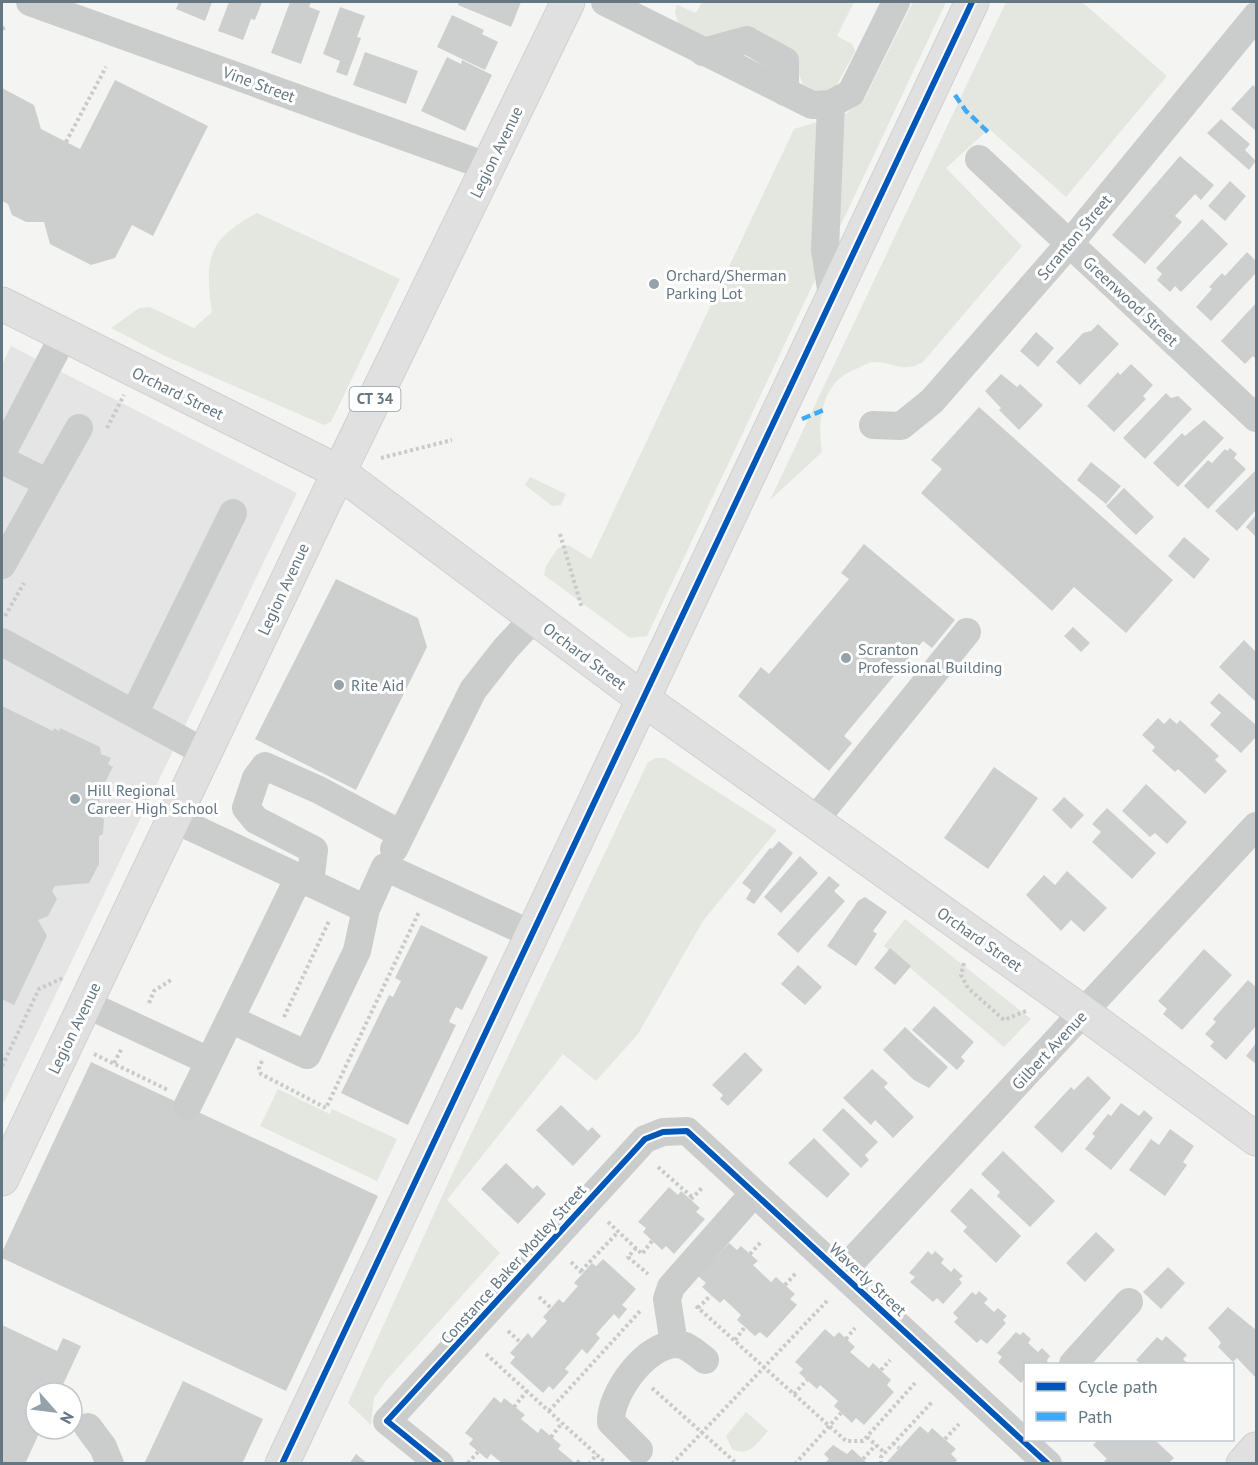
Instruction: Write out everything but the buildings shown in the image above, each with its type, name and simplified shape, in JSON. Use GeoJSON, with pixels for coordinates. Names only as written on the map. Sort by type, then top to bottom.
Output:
{"type":"FeatureCollection","features":[{"type":"Feature","properties":{"kind":"main road"},"geometry":{"type":"LineString","coordinates":[[282,1464],[972,2]]}},
{"type":"Feature","properties":{"kind":"main road","name":"Legion Avenue"},"geometry":{"type":"LineString","coordinates":[[2,1179],[339,472],[489,167],[575,4]]}},
{"type":"Feature","properties":{"kind":"main road","name":"Orchard Street"},"geometry":{"type":"LineString","coordinates":[[2,304],[339,472],[643,699],[1257,1139]]}},
{"type":"Feature","properties":{"kind":"main road"},"geometry":{"type":"LineString","coordinates":[[1243,1464],[1257,1449]]}},
{"type":"Feature","properties":{"kind":"street","name":"Vine Street"},"geometry":{"type":"LineString","coordinates":[[30,2],[489,167]]}},
{"type":"Feature","properties":{"kind":"street"},"geometry":{"type":"LineString","coordinates":[[604,2],[648,22],[703,52],[747,40],[785,61],[785,92],[812,105],[831,104],[851,93],[896,2]]}},
{"type":"Feature","properties":{"kind":"street","name":"Scranton Street"},"geometry":{"type":"LineString","coordinates":[[873,425],[901,426],[932,401],[1070,243],[1257,16]]}},
{"type":"Feature","properties":{"kind":"street"},"geometry":{"type":"LineString","coordinates":[[831,104],[825,250],[832,295]]}},
{"type":"Feature","properties":{"kind":"street","name":"Greenwood Street"},"geometry":{"type":"LineString","coordinates":[[980,159],[1257,418]]}},
{"type":"Feature","properties":{"kind":"street"},"geometry":{"type":"LineString","coordinates":[[2,453],[64,335]]}},
{"type":"Feature","properties":{"kind":"street"},"geometry":{"type":"LineString","coordinates":[[2,565],[79,428]]}},
{"type":"Feature","properties":{"kind":"street"},"geometry":{"type":"LineString","coordinates":[[2,460],[48,483]]}},
{"type":"Feature","properties":{"kind":"street"},"geometry":{"type":"LineString","coordinates":[[134,714],[233,513]]}},
{"type":"Feature","properties":{"kind":"street"},"geometry":{"type":"LineString","coordinates":[[230,1019],[308,1055],[357,951],[366,909],[473,690],[513,639],[534,618]]}},
{"type":"Feature","properties":{"kind":"street"},"geometry":{"type":"LineString","coordinates":[[814,821],[967,632]]}},
{"type":"Feature","properties":{"kind":"street"},"geometry":{"type":"LineString","coordinates":[[2,642],[206,753]]}},
{"type":"Feature","properties":{"kind":"street"},"geometry":{"type":"LineString","coordinates":[[189,1104],[230,1019],[305,880],[314,850],[256,820],[246,808],[256,778],[265,766],[319,790],[401,834]]}},
{"type":"Feature","properties":{"kind":"street"},"geometry":{"type":"LineString","coordinates":[[174,819],[366,909]]}},
{"type":"Feature","properties":{"kind":"street","name":"Gilbert Avenue"},"geometry":{"type":"LineString","coordinates":[[841,1273],[1257,826]]}},
{"type":"Feature","properties":{"kind":"street"},"geometry":{"type":"LineString","coordinates":[[385,867],[531,934]]}},
{"type":"Feature","properties":{"kind":"street"},"geometry":{"type":"LineString","coordinates":[[86,1004],[209,1061]]}},
{"type":"Feature","properties":{"kind":"street","name":"Waverly Street"},"geometry":{"type":"LineString","coordinates":[[663,1132],[687,1131],[841,1273],[1019,1424]]}},
{"type":"Feature","properties":{"kind":"street","name":"Constance Baker Motley Street"},"geometry":{"type":"LineString","coordinates":[[440,1464],[387,1421],[645,1139],[663,1132]]}},
{"type":"Feature","properties":{"kind":"street"},"geometry":{"type":"LineString","coordinates":[[674,1344],[668,1299],[661,1282],[754,1193]]}},
{"type":"Feature","properties":{"kind":"street"},"geometry":{"type":"LineString","coordinates":[[1075,1363],[1129,1302]]}},
{"type":"Feature","properties":{"kind":"street"},"geometry":{"type":"LineString","coordinates":[[639,1450],[611,1422],[611,1413],[617,1394],[634,1371],[650,1355],[674,1344],[685,1347],[705,1360]]}},
{"type":"Feature","properties":{"kind":"street"},"geometry":{"type":"LineString","coordinates":[[88,1427],[103,1447],[110,1464]]}},
{"type":"Feature","properties":{"kind":"street","name":"Waverly Street"},"geometry":{"type":"LineString","coordinates":[[1031,1441],[1048,1464]]}},
{"type":"Feature","properties":{"kind":"path"},"geometry":{"type":"LineString","coordinates":[[66,142],[106,67]]}},
{"type":"Feature","properties":{"kind":"path"},"geometry":{"type":"LineString","coordinates":[[381,458],[452,440]]}},
{"type":"Feature","properties":{"kind":"path"},"geometry":{"type":"LineString","coordinates":[[560,534],[582,608]]}},
{"type":"Feature","properties":{"kind":"path"},"geometry":{"type":"LineString","coordinates":[[964,962],[961,975],[968,988],[1004,1020],[1028,1010]]}},
{"type":"Feature","properties":{"kind":"path"},"geometry":{"type":"LineString","coordinates":[[91,1052],[189,1104]]}},
{"type":"Feature","properties":{"kind":"path"},"geometry":{"type":"LineString","coordinates":[[658,1167],[692,1199],[703,1187]]}},
{"type":"Feature","properties":{"kind":"path"},"geometry":{"type":"LineString","coordinates":[[608,1222],[642,1254],[652,1241]]}},
{"type":"Feature","properties":{"kind":"path"},"geometry":{"type":"LineString","coordinates":[[571,1262],[582,1272],[618,1232]]}},
{"type":"Feature","properties":{"kind":"path"},"geometry":{"type":"LineString","coordinates":[[750,1254],[762,1241]]}},
{"type":"Feature","properties":{"kind":"path"},"geometry":{"type":"LineString","coordinates":[[636,1248],[628,1257],[698,1308],[846,1441],[863,1441],[915,1383]]}},
{"type":"Feature","properties":{"kind":"path"},"geometry":{"type":"LineString","coordinates":[[785,1285],[796,1273]]}},
{"type":"Feature","properties":{"kind":"path"},"geometry":{"type":"LineString","coordinates":[[549,1411],[652,1298],[661,1282]]}},
{"type":"Feature","properties":{"kind":"path"},"geometry":{"type":"LineString","coordinates":[[698,1308],[711,1295]]}},
{"type":"Feature","properties":{"kind":"path"},"geometry":{"type":"LineString","coordinates":[[539,1297],[551,1308]]}},
{"type":"Feature","properties":{"kind":"path"},"geometry":{"type":"LineString","coordinates":[[672,1464],[826,1301]]}},
{"type":"Feature","properties":{"kind":"path"},"geometry":{"type":"LineString","coordinates":[[735,1340],[746,1327]]}},
{"type":"Feature","properties":{"kind":"path"},"geometry":{"type":"LineString","coordinates":[[846,1339],[855,1328]]}},
{"type":"Feature","properties":{"kind":"path"},"geometry":{"type":"LineString","coordinates":[[507,1331],[520,1342]]}},
{"type":"Feature","properties":{"kind":"path"},"geometry":{"type":"LineString","coordinates":[[486,1354],[607,1464]]}},
{"type":"Feature","properties":{"kind":"path"},"geometry":{"type":"LineString","coordinates":[[881,1370],[890,1360]]}},
{"type":"Feature","properties":{"kind":"path"},"geometry":{"type":"LineString","coordinates":[[634,1371],[735,1462]]}},
{"type":"Feature","properties":{"kind":"path"},"geometry":{"type":"LineString","coordinates":[[794,1394],[807,1380]]}},
{"type":"Feature","properties":{"kind":"path"},"geometry":{"type":"LineString","coordinates":[[514,1407],[527,1391]]}},
{"type":"Feature","properties":{"kind":"path"},"geometry":{"type":"LineString","coordinates":[[881,1464],[884,1452],[933,1401]]}},
{"type":"Feature","properties":{"kind":"path"},"geometry":{"type":"LineString","coordinates":[[795,1464],[841,1413]]}},
{"type":"Feature","properties":{"kind":"path"},"geometry":{"type":"LineString","coordinates":[[551,1437],[562,1423]]}},
{"type":"Feature","properties":{"kind":"path"},"geometry":{"type":"LineString","coordinates":[[945,1439],[959,1424]]}},
{"type":"Feature","properties":{"kind":"path"},"geometry":{"type":"LineString","coordinates":[[867,1437],[884,1452]]}},
{"type":"Feature","properties":{"kind":"path"},"geometry":{"type":"LineString","coordinates":[[893,1443],[899,1448]]}},
{"type":"Feature","properties":{"kind":"path"},"geometry":{"type":"LineString","coordinates":[[863,1459],[876,1445]]}},
{"type":"Feature","properties":{"kind":"path"},"geometry":{"type":"LineString","coordinates":[[468,1463],[478,1452]]}},
{"type":"Feature","properties":{"kind":"path"},"geometry":{"type":"LineString","coordinates":[[589,1464],[597,1454]]}},
{"type":"Feature","properties":{"kind":"shaded area"},"geometry":{"type":"Polygon","coordinates":[[[702,2],[854,2],[837,36],[852,44],[855,51],[835,88],[819,94],[804,88],[790,48],[757,29],[709,41],[680,27],[675,13],[677,5],[696,13],[702,2]]]}},
{"type":"Feature","properties":{"kind":"shaded area"},"geometry":{"type":"Polygon","coordinates":[[[913,2],[946,2],[647,636],[630,638],[544,575],[546,566],[558,548],[568,545],[591,559],[794,129],[847,113],[865,98],[913,2]]]}},
{"type":"Feature","properties":{"kind":"shaded area"},"geometry":{"type":"Polygon","coordinates":[[[1006,2],[1082,2],[1167,76],[1066,197],[989,129],[946,168],[1022,246],[923,362],[903,367],[872,362],[845,375],[836,383],[824,403],[820,427],[822,452],[770,500],[1006,2]]]}},
{"type":"Feature","properties":{"kind":"shaded area"},"geometry":{"type":"Polygon","coordinates":[[[257,213],[400,279],[331,422],[324,425],[165,356],[111,328],[139,308],[150,307],[194,328],[212,312],[209,278],[213,252],[228,232],[257,213]]]}},
{"type":"Feature","properties":{"kind":"shaded area","name":"Hill Regional Career High School"},"geometry":{"type":"Polygon","coordinates":[[[11,346],[297,493],[2,1106],[2,365],[11,346]]]}},
{"type":"Feature","properties":{"kind":"shaded area"},"geometry":{"type":"Polygon","coordinates":[[[530,477],[566,494],[561,505],[552,506],[525,485],[530,477]]]}},
{"type":"Feature","properties":{"kind":"shaded area"},"geometry":{"type":"Polygon","coordinates":[[[656,758],[665,758],[777,830],[703,921],[638,1034],[596,1081],[563,1054],[447,1200],[500,1253],[385,1382],[374,1398],[371,1425],[348,1403],[454,1170],[648,762],[656,758]]]}},
{"type":"Feature","properties":{"kind":"shaded area"},"geometry":{"type":"Polygon","coordinates":[[[905,919],[1031,1019],[1004,1047],[884,946],[905,919]]]}},
{"type":"Feature","properties":{"kind":"shaded area"},"geometry":{"type":"Polygon","coordinates":[[[278,1089],[330,1114],[332,1109],[397,1139],[377,1181],[260,1126],[278,1089]]]}},
{"type":"Feature","properties":{"kind":"shaded area"},"geometry":{"type":"Polygon","coordinates":[[[746,1412],[768,1431],[752,1448],[743,1452],[732,1449],[726,1436],[746,1412]]]}},
{"type":"Feature","properties":{"kind":"marked path"},"geometry":{"type":"LineString","coordinates":[[955,95],[966,111],[988,132]]}},
{"type":"Feature","properties":{"kind":"marked path"},"geometry":{"type":"LineString","coordinates":[[802,419],[826,409]]}},
{"type":"Feature","properties":{"kind":"cycle path"},"geometry":{"type":"LineString","coordinates":[[282,1464],[972,2]]}},
{"type":"Feature","properties":{"kind":"cycle path"},"geometry":{"type":"LineString","coordinates":[[440,1464],[387,1421],[645,1139],[663,1132],[687,1131],[1048,1464]]}},
{"type":"Feature","properties":{"kind":"place","name":"Orchard/Sherman Parking Lot"},"geometry":{"type":"Point","coordinates":[654,284]}},
{"type":"Feature","properties":{"kind":"place","name":"Scranton Professional Building"},"geometry":{"type":"Point","coordinates":[846,658]}},
{"type":"Feature","properties":{"kind":"place","name":"Rite Aid"},"geometry":{"type":"Point","coordinates":[339,685]}},
{"type":"Feature","properties":{"kind":"place","name":"Hill Regional Career High School"},"geometry":{"type":"Point","coordinates":[75,799]}}]}
